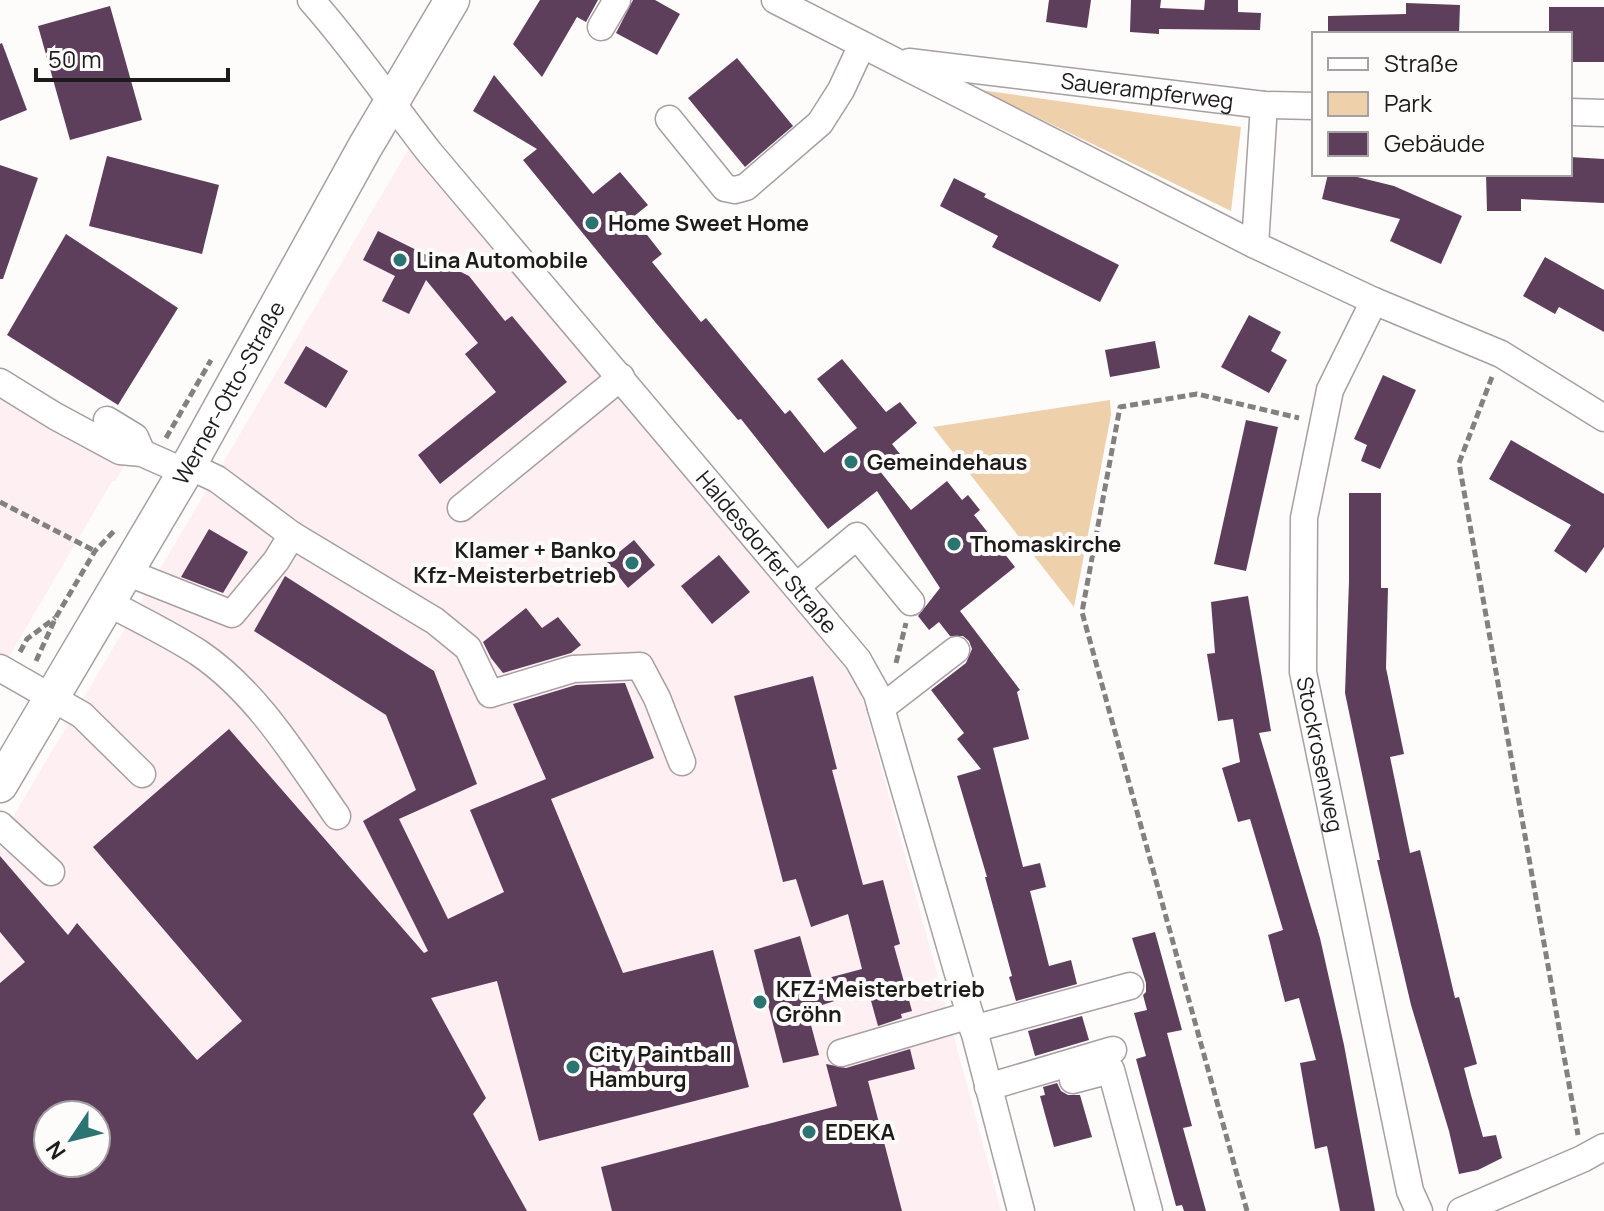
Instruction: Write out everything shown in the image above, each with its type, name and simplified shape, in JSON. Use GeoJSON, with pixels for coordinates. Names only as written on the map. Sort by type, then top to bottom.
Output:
{"type":"FeatureCollection","features":[{"type":"Feature","properties":{"kind":"main road","name":"Werner-Otto-Straße"},"geometry":{"type":"LineString","coordinates":[[0,785],[126,572],[168,463],[452,0]]}},
{"type":"Feature","properties":{"kind":"street","name":"Haldesdorfer Straße"},"geometry":{"type":"LineString","coordinates":[[311,0],[340,32],[390,103],[858,660],[879,701],[971,1022],[1021,1211]]}},
{"type":"Feature","properties":{"kind":"street"},"geometry":{"type":"LineString","coordinates":[[601,27],[617,0]]}},
{"type":"Feature","properties":{"kind":"street","name":"Sauerampferweg"},"geometry":{"type":"LineString","coordinates":[[775,0],[1255,245],[1374,301],[1501,354],[1604,418]]}},
{"type":"Feature","properties":{"kind":"street"},"geometry":{"type":"LineString","coordinates":[[669,119],[725,188],[735,190],[746,187],[820,123],[841,90],[862,45]]}},
{"type":"Feature","properties":{"kind":"street","name":"Sauerampferweg"},"geometry":{"type":"LineString","coordinates":[[890,60],[1264,105],[1255,245]]}},
{"type":"Feature","properties":{"kind":"street"},"geometry":{"type":"LineString","coordinates":[[1264,105],[1312,106]]}},
{"type":"Feature","properties":{"kind":"street"},"geometry":{"type":"LineString","coordinates":[[1572,112],[1604,113]]}},
{"type":"Feature","properties":{"kind":"street","name":"Stockrosenweg"},"geometry":{"type":"LineString","coordinates":[[1374,301],[1330,390],[1304,518],[1303,672],[1410,1191],[1419,1211]]}},
{"type":"Feature","properties":{"kind":"street"},"geometry":{"type":"LineString","coordinates":[[461,508],[621,377]]}},
{"type":"Feature","properties":{"kind":"street"},"geometry":{"type":"LineString","coordinates":[[0,382],[120,451],[217,479],[292,535],[446,630],[468,648],[490,694],[573,669],[640,666],[657,698],[682,762]]}},
{"type":"Feature","properties":{"kind":"street"},"geometry":{"type":"LineString","coordinates":[[107,420],[168,463]]}},
{"type":"Feature","properties":{"kind":"street"},"geometry":{"type":"LineString","coordinates":[[126,572],[232,614],[276,561],[292,535]]}},
{"type":"Feature","properties":{"kind":"street"},"geometry":{"type":"LineString","coordinates":[[797,586],[857,536],[911,602]]}},
{"type":"Feature","properties":{"kind":"street"},"geometry":{"type":"LineString","coordinates":[[107,602],[200,654],[239,689],[279,733],[337,816]]}},
{"type":"Feature","properties":{"kind":"street"},"geometry":{"type":"LineString","coordinates":[[879,701],[956,650]]}},
{"type":"Feature","properties":{"kind":"street"},"geometry":{"type":"LineString","coordinates":[[4,670],[82,715],[142,774]]}},
{"type":"Feature","properties":{"kind":"street"},"geometry":{"type":"LineString","coordinates":[[0,825],[51,872]]}},
{"type":"Feature","properties":{"kind":"street"},"geometry":{"type":"LineString","coordinates":[[841,1053],[1130,986]]}},
{"type":"Feature","properties":{"kind":"street"},"geometry":{"type":"LineString","coordinates":[[988,1087],[1113,1050]]}},
{"type":"Feature","properties":{"kind":"street"},"geometry":{"type":"LineString","coordinates":[[1073,1080],[1111,1070],[1149,1211]]}},
{"type":"Feature","properties":{"kind":"street"},"geometry":{"type":"LineString","coordinates":[[1461,1211],[1604,1147]]}},
{"type":"Feature","properties":{"kind":"path"},"geometry":{"type":"LineString","coordinates":[[1501,354],[1459,463],[1577,1133]]}},
{"type":"Feature","properties":{"kind":"path"},"geometry":{"type":"LineString","coordinates":[[1247,1211],[1082,612],[1120,407],[1197,394],[1323,424]]}},
{"type":"Feature","properties":{"kind":"path"},"geometry":{"type":"LineString","coordinates":[[168,463],[171,424]]}},
{"type":"Feature","properties":{"kind":"path"},"geometry":{"type":"LineString","coordinates":[[0,502],[95,551]]}},
{"type":"Feature","properties":{"kind":"path"},"geometry":{"type":"LineString","coordinates":[[4,670],[27,639],[56,617],[95,551],[124,519]]}},
{"type":"Feature","properties":{"kind":"path"},"geometry":{"type":"LineString","coordinates":[[879,701],[892,678],[911,602]]}},
{"type":"Feature","properties":{"kind":"shaded area"},"geometry":{"type":"Polygon","coordinates":[[[413,142],[852,659],[1001,1211],[0,1211],[0,839],[413,142]]]}},
{"type":"Feature","properties":{"kind":"shaded area"},"geometry":{"type":"Polygon","coordinates":[[[0,366],[136,446],[115,481],[112,481],[0,672],[0,366]]]}},
{"type":"Feature","properties":{"kind":"green space"},"geometry":{"type":"Polygon","coordinates":[[[981,90],[1241,127],[1231,211],[981,90]]]}},
{"type":"Feature","properties":{"kind":"green space"},"geometry":{"type":"Polygon","coordinates":[[[1110,400],[1111,415],[1074,607],[933,427],[1110,400]]]}},
{"type":"Feature","properties":{"kind":"building"},"geometry":{"type":"Polygon","coordinates":[[[540,0],[598,0],[586,22],[577,17],[542,77],[513,44],[540,0]]]}},
{"type":"Feature","properties":{"kind":"building"},"geometry":{"type":"Polygon","coordinates":[[[633,0],[655,0],[680,14],[657,55],[616,33],[633,0]]]}},
{"type":"Feature","properties":{"kind":"building"},"geometry":{"type":"Polygon","coordinates":[[[1049,0],[1091,0],[1087,28],[1046,22],[1049,0]]]}},
{"type":"Feature","properties":{"kind":"building"},"geometry":{"type":"Polygon","coordinates":[[[1131,0],[1161,0],[1160,8],[1204,10],[1205,0],[1238,0],[1238,12],[1261,13],[1260,30],[1159,29],[1159,34],[1130,32],[1131,0]]]}},
{"type":"Feature","properties":{"kind":"building"},"geometry":{"type":"Polygon","coordinates":[[[1406,3],[1460,5],[1459,32],[1328,32],[1328,16],[1406,14],[1406,3]]]}},
{"type":"Feature","properties":{"kind":"building"},"geometry":{"type":"Polygon","coordinates":[[[110,6],[142,120],[70,140],[38,26],[110,6]]]}},
{"type":"Feature","properties":{"kind":"building"},"geometry":{"type":"Polygon","coordinates":[[[1549,7],[1604,7],[1604,62],[1572,62],[1572,32],[1549,32],[1549,7]]]}},
{"type":"Feature","properties":{"kind":"building"},"geometry":{"type":"Polygon","coordinates":[[[0,44],[27,110],[0,121],[0,44]]]}},
{"type":"Feature","properties":{"kind":"building"},"geometry":{"type":"Polygon","coordinates":[[[737,58],[793,126],[745,167],[688,98],[737,58]]]}},
{"type":"Feature","properties":{"kind":"building"},"geometry":{"type":"Polygon","coordinates":[[[494,75],[593,194],[620,172],[648,205],[633,217],[662,254],[652,262],[701,322],[706,318],[785,414],[790,410],[824,453],[857,428],[817,379],[842,359],[886,412],[900,402],[917,423],[892,444],[900,454],[879,470],[911,510],[947,481],[962,500],[968,495],[980,510],[974,515],[1015,567],[960,611],[1020,690],[1017,692],[1029,739],[993,748],[1023,867],[1040,863],[1046,887],[1030,891],[1049,966],[1071,960],[1077,984],[1016,1001],[987,877],[957,776],[981,769],[957,739],[964,733],[931,690],[966,663],[972,649],[963,636],[950,636],[939,622],[929,630],[918,616],[940,588],[877,491],[828,529],[741,419],[738,420],[656,323],[523,160],[537,149],[473,111],[494,75]]]}},
{"type":"Feature","properties":{"kind":"building"},"geometry":{"type":"Polygon","coordinates":[[[107,156],[219,185],[202,254],[89,226],[107,156]]]}},
{"type":"Feature","properties":{"kind":"building"},"geometry":{"type":"Polygon","coordinates":[[[1572,157],[1604,159],[1604,203],[1521,199],[1521,211],[1487,211],[1486,176],[1572,176],[1572,157]]]}},
{"type":"Feature","properties":{"kind":"building"},"geometry":{"type":"Polygon","coordinates":[[[0,165],[38,178],[3,279],[0,279],[0,165]]]}},
{"type":"Feature","properties":{"kind":"building"},"geometry":{"type":"Polygon","coordinates":[[[1328,176],[1353,176],[1394,186],[1462,216],[1441,264],[1390,241],[1400,219],[1322,199],[1328,176]]]}},
{"type":"Feature","properties":{"kind":"building"},"geometry":{"type":"Polygon","coordinates":[[[954,178],[986,194],[984,197],[1119,265],[1100,302],[992,247],[998,236],[940,206],[954,178]]]}},
{"type":"Feature","properties":{"kind":"building"},"geometry":{"type":"Polygon","coordinates":[[[378,231],[469,276],[505,321],[512,316],[567,382],[440,484],[418,455],[496,392],[465,354],[478,343],[426,280],[409,314],[382,301],[395,276],[363,260],[378,231]]]}},
{"type":"Feature","properties":{"kind":"building"},"geometry":{"type":"Polygon","coordinates":[[[66,234],[178,308],[118,405],[7,335],[66,234]]]}},
{"type":"Feature","properties":{"kind":"building"},"geometry":{"type":"Polygon","coordinates":[[[1545,257],[1604,290],[1604,332],[1559,307],[1555,314],[1523,296],[1545,257]]]}},
{"type":"Feature","properties":{"kind":"building"},"geometry":{"type":"Polygon","coordinates":[[[1249,315],[1281,332],[1271,351],[1287,360],[1269,393],[1221,367],[1249,315]]]}},
{"type":"Feature","properties":{"kind":"building"},"geometry":{"type":"Polygon","coordinates":[[[1155,341],[1160,368],[1110,377],[1105,350],[1155,341]]]}},
{"type":"Feature","properties":{"kind":"building"},"geometry":{"type":"Polygon","coordinates":[[[306,346],[348,371],[326,408],[284,383],[306,346]]]}},
{"type":"Feature","properties":{"kind":"building"},"geometry":{"type":"Polygon","coordinates":[[[1383,375],[1416,390],[1380,469],[1361,461],[1367,445],[1354,439],[1383,375]]]}},
{"type":"Feature","properties":{"kind":"building"},"geometry":{"type":"Polygon","coordinates":[[[1246,420],[1278,427],[1246,571],[1214,564],[1246,420]]]}},
{"type":"Feature","properties":{"kind":"building"},"geometry":{"type":"Polygon","coordinates":[[[1511,440],[1604,494],[1604,547],[1586,573],[1554,551],[1571,525],[1489,479],[1511,440]]]}},
{"type":"Feature","properties":{"kind":"building"},"geometry":{"type":"Polygon","coordinates":[[[1349,493],[1381,493],[1381,588],[1388,588],[1386,668],[1404,754],[1390,757],[1410,853],[1420,850],[1455,998],[1459,997],[1477,1064],[1464,1068],[1471,1095],[1483,1137],[1496,1135],[1502,1158],[1478,1170],[1459,1174],[1411,1005],[1377,860],[1380,860],[1345,693],[1349,493]]]}},
{"type":"Feature","properties":{"kind":"building"},"geometry":{"type":"Polygon","coordinates":[[[209,529],[248,552],[223,593],[181,577],[209,529]]]}},
{"type":"Feature","properties":{"kind":"building"},"geometry":{"type":"Polygon","coordinates":[[[634,540],[655,565],[628,588],[607,562],[634,540]]]}},
{"type":"Feature","properties":{"kind":"building"},"geometry":{"type":"Polygon","coordinates":[[[719,555],[750,592],[712,624],[681,586],[719,555]]]}},
{"type":"Feature","properties":{"kind":"building"},"geometry":{"type":"Polygon","coordinates":[[[285,576],[434,671],[477,784],[399,819],[448,919],[504,892],[470,810],[546,779],[513,704],[576,685],[625,683],[654,758],[551,799],[623,973],[713,950],[749,1087],[539,1141],[497,981],[431,998],[486,1098],[473,1114],[527,1211],[0,1211],[0,983],[25,962],[0,932],[0,856],[68,935],[77,923],[197,1060],[242,1021],[93,847],[229,729],[424,953],[428,951],[363,821],[416,790],[386,715],[254,631],[285,576]]]}},
{"type":"Feature","properties":{"kind":"building"},"geometry":{"type":"Polygon","coordinates":[[[1248,596],[1271,731],[1259,733],[1320,938],[1375,1211],[1340,1211],[1327,1146],[1315,1149],[1300,1063],[1316,1060],[1299,998],[1285,1002],[1268,935],[1283,930],[1250,819],[1238,822],[1222,768],[1240,762],[1233,719],[1218,721],[1207,654],[1215,653],[1211,602],[1248,596]]]}},
{"type":"Feature","properties":{"kind":"building"},"geometry":{"type":"Polygon","coordinates":[[[526,608],[542,628],[558,617],[581,645],[571,653],[503,673],[483,642],[526,608]]]}},
{"type":"Feature","properties":{"kind":"building"},"geometry":{"type":"Polygon","coordinates":[[[813,676],[837,769],[832,770],[863,885],[883,880],[900,944],[894,946],[912,1011],[878,1026],[868,990],[807,1010],[819,1055],[783,1063],[754,950],[800,936],[813,982],[862,969],[848,914],[811,927],[796,879],[783,882],[734,696],[813,676]]]}},
{"type":"Feature","properties":{"kind":"building"},"geometry":{"type":"Polygon","coordinates":[[[1155,932],[1182,1030],[1167,1033],[1192,1126],[1183,1128],[1206,1211],[1184,1211],[1182,1205],[1176,1206],[1136,1059],[1146,1056],[1134,1013],[1147,1010],[1143,995],[1146,983],[1132,938],[1155,932]]]}},
{"type":"Feature","properties":{"kind":"building"},"geometry":{"type":"Polygon","coordinates":[[[1082,1016],[1089,1040],[1035,1056],[1028,1031],[1082,1016]]]}},
{"type":"Feature","properties":{"kind":"building","name":"EDEKA"},"geometry":{"type":"Polygon","coordinates":[[[910,1049],[915,1069],[868,1081],[902,1211],[612,1211],[601,1167],[837,1106],[826,1064],[846,1068],[910,1049]]]}},
{"type":"Feature","properties":{"kind":"building"},"geometry":{"type":"Polygon","coordinates":[[[1057,1083],[1061,1091],[1068,1095],[1080,1095],[1092,1137],[1054,1147],[1040,1096],[1045,1095],[1043,1087],[1057,1083]]]}},
{"type":"Feature","properties":{"kind":"place","name":"Home Sweet Home"},"geometry":{"type":"Point","coordinates":[592,223]}},
{"type":"Feature","properties":{"kind":"place","name":"Lina Automobile"},"geometry":{"type":"Point","coordinates":[400,260]}},
{"type":"Feature","properties":{"kind":"place","name":"Gemeindehaus"},"geometry":{"type":"Point","coordinates":[851,462]}},
{"type":"Feature","properties":{"kind":"place","name":"Thomaskirche"},"geometry":{"type":"Point","coordinates":[954,544]}},
{"type":"Feature","properties":{"kind":"place","name":"Klamer + Banko Kfz-Meisterbetrieb"},"geometry":{"type":"Point","coordinates":[632,563]}},
{"type":"Feature","properties":{"kind":"place","name":"KFZ-Meisterbetrieb Gröhn"},"geometry":{"type":"Point","coordinates":[760,1002]}},
{"type":"Feature","properties":{"kind":"place","name":"City Paintball Hamburg"},"geometry":{"type":"Point","coordinates":[573,1067]}},
{"type":"Feature","properties":{"kind":"place","name":"EDEKA"},"geometry":{"type":"Point","coordinates":[809,1132]}}]}
